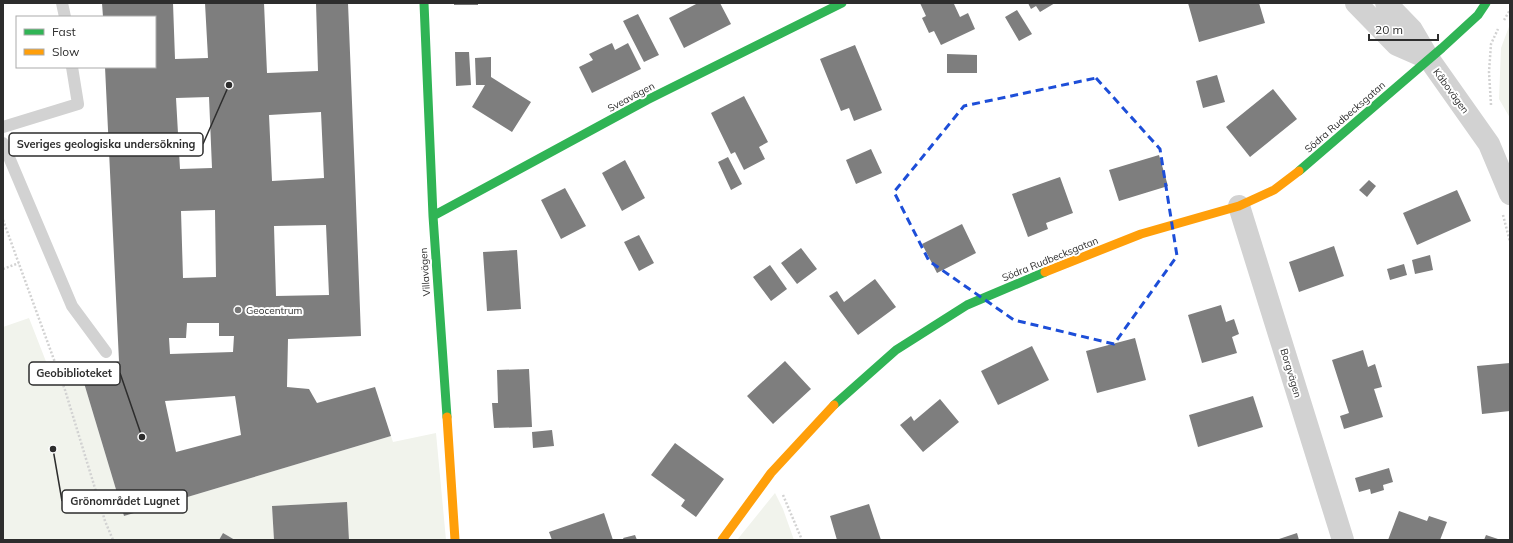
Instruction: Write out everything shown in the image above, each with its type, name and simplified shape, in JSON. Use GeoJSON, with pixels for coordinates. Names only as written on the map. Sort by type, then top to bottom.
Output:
{"type":"FeatureCollection","features":[{"type":"Feature","properties":{"kind":"street","name":"Villavägen"},"geometry":{"type":"LineString","coordinates":[[424,3],[433,216],[455,540]]}},
{"type":"Feature","properties":{"kind":"street","name":"Sveavägen"},"geometry":{"type":"LineString","coordinates":[[433,216],[647,100],[842,3]]}},
{"type":"Feature","properties":{"kind":"street"},"geometry":{"type":"LineString","coordinates":[[1356,3],[1397,45],[1429,59]]}},
{"type":"Feature","properties":{"kind":"street"},"geometry":{"type":"LineString","coordinates":[[1386,3],[1412,30],[1429,59]]}},
{"type":"Feature","properties":{"kind":"street","name":"Kåbovägen"},"geometry":{"type":"LineString","coordinates":[[1486,3],[1478,15],[1429,59],[1489,144],[1506,201]]}},
{"type":"Feature","properties":{"kind":"street","name":"Södra Rudbecksgatan"},"geometry":{"type":"LineString","coordinates":[[722,540],[773,470],[830,409],[896,350],[967,305],[1141,234],[1239,206],[1274,190],[1309,163],[1429,59]]}},
{"type":"Feature","properties":{"kind":"street","name":"Borgvägen"},"geometry":{"type":"LineString","coordinates":[[1239,206],[1343,540]]}},
{"type":"Feature","properties":{"kind":"lane"},"geometry":{"type":"LineString","coordinates":[[62,3],[65,16]]}},
{"type":"Feature","properties":{"kind":"lane"},"geometry":{"type":"LineString","coordinates":[[3,127],[78,104],[72,68]]}},
{"type":"Feature","properties":{"kind":"lane"},"geometry":{"type":"LineString","coordinates":[[3,143],[72,306],[106,352]]}},
{"type":"Feature","properties":{"kind":"path"},"geometry":{"type":"LineString","coordinates":[[1503,21],[1510,10]]}},
{"type":"Feature","properties":{"kind":"path"},"geometry":{"type":"LineString","coordinates":[[1491,105],[1489,72],[1491,44],[1499,27]]}},
{"type":"Feature","properties":{"kind":"path"},"geometry":{"type":"LineString","coordinates":[[1506,201],[1510,242]]}},
{"type":"Feature","properties":{"kind":"path"},"geometry":{"type":"LineString","coordinates":[[3,220],[65,390],[105,521],[113,540]]}},
{"type":"Feature","properties":{"kind":"path"},"geometry":{"type":"LineString","coordinates":[[3,269],[19,263]]}},
{"type":"Feature","properties":{"kind":"path"},"geometry":{"type":"LineString","coordinates":[[773,470],[802,540]]}},
{"type":"Feature","properties":{"kind":"highlighted area"},"geometry":{"type":"Polygon","coordinates":[[[1096,78],[1160,149],[1177,256],[1114,344],[1014,320],[929,261],[894,192],[964,106],[1096,78]]]}},
{"type":"Feature","properties":{"kind":"shaded area"},"geometry":{"type":"Polygon","coordinates":[[[1510,24],[1510,118],[1499,99],[1501,48],[1510,24]]]}},
{"type":"Feature","properties":{"kind":"shaded area"},"geometry":{"type":"Polygon","coordinates":[[[29,318],[54,382],[81,373],[124,516],[391,436],[393,442],[436,433],[446,540],[349,540],[347,502],[272,506],[274,540],[235,540],[223,533],[219,540],[3,540],[3,327],[29,318]]]}},
{"type":"Feature","properties":{"kind":"shaded area"},"geometry":{"type":"Polygon","coordinates":[[[775,493],[783,509],[794,540],[737,540],[775,493]]]}},
{"type":"Feature","properties":{"kind":"building","name":"Geocentrum"},"geometry":{"type":"Polygon","coordinates":[[[102,3],[173,3],[175,59],[208,58],[205,3],[264,3],[267,73],[318,71],[316,3],[348,3],[361,336],[288,339],[287,387],[309,389],[317,403],[375,387],[391,436],[124,516],[81,373],[119,361],[105,68],[156,68],[156,16],[103,16],[102,3]],[[209,97],[176,98],[180,169],[212,168],[209,97]],[[321,112],[269,115],[272,181],[324,178],[321,112]],[[215,210],[181,211],[183,278],[216,277],[215,210]],[[326,225],[274,226],[276,296],[329,295],[326,225]],[[187,323],[186,338],[169,338],[170,354],[233,352],[234,336],[219,336],[219,323],[187,323]],[[235,396],[165,401],[176,452],[241,435],[235,396]]]}},
{"type":"Feature","properties":{"kind":"building"},"geometry":{"type":"Polygon","coordinates":[[[454,3],[478,3],[478,5],[454,5],[454,3]]]}},
{"type":"Feature","properties":{"kind":"building"},"geometry":{"type":"Polygon","coordinates":[[[698,3],[720,3],[731,24],[684,48],[669,18],[698,3]]]}},
{"type":"Feature","properties":{"kind":"building"},"geometry":{"type":"Polygon","coordinates":[[[920,3],[956,3],[954,4],[960,17],[968,13],[975,29],[941,45],[934,31],[929,33],[922,18],[926,16],[920,3]]]}},
{"type":"Feature","properties":{"kind":"building"},"geometry":{"type":"Polygon","coordinates":[[[1028,3],[1055,3],[1040,12],[1036,6],[1031,9],[1028,3]]]}},
{"type":"Feature","properties":{"kind":"building"},"geometry":{"type":"Polygon","coordinates":[[[1188,3],[1259,3],[1265,23],[1199,42],[1188,3]]]}},
{"type":"Feature","properties":{"kind":"building"},"geometry":{"type":"Polygon","coordinates":[[[1017,10],[1032,34],[1019,41],[1005,17],[1017,10]]]}},
{"type":"Feature","properties":{"kind":"building"},"geometry":{"type":"Polygon","coordinates":[[[638,14],[659,55],[644,62],[623,21],[638,14]]]}},
{"type":"Feature","properties":{"kind":"building"},"geometry":{"type":"Polygon","coordinates":[[[612,43],[615,50],[628,43],[641,69],[592,93],[579,67],[593,60],[589,54],[612,43]]]}},
{"type":"Feature","properties":{"kind":"building"},"geometry":{"type":"Polygon","coordinates":[[[855,45],[882,110],[854,121],[849,108],[841,111],[820,59],[855,45]]]}},
{"type":"Feature","properties":{"kind":"building"},"geometry":{"type":"Polygon","coordinates":[[[455,52],[469,52],[471,85],[456,86],[455,52]]]}},
{"type":"Feature","properties":{"kind":"building"},"geometry":{"type":"Polygon","coordinates":[[[947,54],[977,55],[977,73],[947,73],[947,54]]]}},
{"type":"Feature","properties":{"kind":"building"},"geometry":{"type":"Polygon","coordinates":[[[491,57],[491,77],[531,102],[512,132],[472,107],[485,85],[476,85],[475,58],[491,57]]]}},
{"type":"Feature","properties":{"kind":"building"},"geometry":{"type":"Polygon","coordinates":[[[1217,75],[1225,102],[1203,108],[1196,81],[1217,75]]]}},
{"type":"Feature","properties":{"kind":"building"},"geometry":{"type":"Polygon","coordinates":[[[1273,89],[1297,119],[1250,157],[1226,127],[1273,89]]]}},
{"type":"Feature","properties":{"kind":"building"},"geometry":{"type":"Polygon","coordinates":[[[744,96],[768,142],[759,147],[765,159],[744,170],[735,152],[731,154],[711,113],[744,96]]]}},
{"type":"Feature","properties":{"kind":"building"},"geometry":{"type":"Polygon","coordinates":[[[871,149],[882,173],[856,184],[846,160],[871,149]]]}},
{"type":"Feature","properties":{"kind":"building"},"geometry":{"type":"Polygon","coordinates":[[[1159,155],[1168,186],[1119,201],[1109,170],[1159,155]]]}},
{"type":"Feature","properties":{"kind":"building"},"geometry":{"type":"Polygon","coordinates":[[[728,157],[742,184],[731,190],[718,162],[728,157]]]}},
{"type":"Feature","properties":{"kind":"building"},"geometry":{"type":"Polygon","coordinates":[[[625,160],[645,198],[622,211],[602,173],[625,160]]]}},
{"type":"Feature","properties":{"kind":"building"},"geometry":{"type":"Polygon","coordinates":[[[1060,177],[1073,213],[1046,223],[1048,229],[1028,237],[1012,194],[1060,177]]]}},
{"type":"Feature","properties":{"kind":"building"},"geometry":{"type":"Polygon","coordinates":[[[1369,180],[1376,186],[1367,197],[1359,190],[1369,180]]]}},
{"type":"Feature","properties":{"kind":"building"},"geometry":{"type":"Polygon","coordinates":[[[565,188],[586,226],[561,239],[541,200],[565,188]]]}},
{"type":"Feature","properties":{"kind":"building"},"geometry":{"type":"Polygon","coordinates":[[[1457,190],[1471,221],[1417,245],[1403,213],[1457,190]]]}},
{"type":"Feature","properties":{"kind":"building"},"geometry":{"type":"Polygon","coordinates":[[[962,224],[976,253],[937,273],[922,244],[962,224]]]}},
{"type":"Feature","properties":{"kind":"building"},"geometry":{"type":"Polygon","coordinates":[[[639,235],[654,263],[639,271],[624,242],[639,235]]]}},
{"type":"Feature","properties":{"kind":"building"},"geometry":{"type":"Polygon","coordinates":[[[1334,246],[1344,276],[1299,292],[1289,262],[1334,246]]]}},
{"type":"Feature","properties":{"kind":"building"},"geometry":{"type":"Polygon","coordinates":[[[801,248],[817,269],[797,284],[781,263],[801,248]]]}},
{"type":"Feature","properties":{"kind":"building"},"geometry":{"type":"Polygon","coordinates":[[[517,250],[521,309],[487,311],[483,252],[517,250]]]}},
{"type":"Feature","properties":{"kind":"building"},"geometry":{"type":"Polygon","coordinates":[[[1430,255],[1433,270],[1415,274],[1412,260],[1430,255]]]}},
{"type":"Feature","properties":{"kind":"building"},"geometry":{"type":"Polygon","coordinates":[[[1404,264],[1407,275],[1390,280],[1387,269],[1404,264]]]}},
{"type":"Feature","properties":{"kind":"building"},"geometry":{"type":"Polygon","coordinates":[[[770,265],[787,289],[771,301],[753,277],[770,265]]]}},
{"type":"Feature","properties":{"kind":"building"},"geometry":{"type":"Polygon","coordinates":[[[875,279],[896,307],[858,335],[829,296],[837,291],[844,302],[875,279]]]}},
{"type":"Feature","properties":{"kind":"building"},"geometry":{"type":"Polygon","coordinates":[[[1221,305],[1226,322],[1234,319],[1239,334],[1232,337],[1237,353],[1202,363],[1188,315],[1221,305]]]}},
{"type":"Feature","properties":{"kind":"building"},"geometry":{"type":"Polygon","coordinates":[[[1135,338],[1146,380],[1097,393],[1086,351],[1135,338]]]}},
{"type":"Feature","properties":{"kind":"building"},"geometry":{"type":"Polygon","coordinates":[[[1032,346],[1049,380],[998,405],[981,371],[1032,346]]]}},
{"type":"Feature","properties":{"kind":"building"},"geometry":{"type":"Polygon","coordinates":[[[1363,350],[1368,367],[1375,364],[1382,387],[1374,389],[1383,417],[1344,429],[1340,416],[1349,413],[1332,360],[1363,350]]]}},
{"type":"Feature","properties":{"kind":"building"},"geometry":{"type":"Polygon","coordinates":[[[785,361],[811,389],[773,424],[747,396],[785,361]]]}},
{"type":"Feature","properties":{"kind":"building"},"geometry":{"type":"Polygon","coordinates":[[[1510,363],[1510,411],[1482,414],[1477,366],[1510,363]]]}},
{"type":"Feature","properties":{"kind":"building"},"geometry":{"type":"Polygon","coordinates":[[[529,369],[532,427],[494,428],[492,403],[498,403],[497,370],[529,369]]]}},
{"type":"Feature","properties":{"kind":"building"},"geometry":{"type":"Polygon","coordinates":[[[1253,396],[1263,427],[1198,447],[1189,415],[1253,396]]]}},
{"type":"Feature","properties":{"kind":"building"},"geometry":{"type":"Polygon","coordinates":[[[940,399],[959,422],[923,452],[900,425],[911,416],[914,421],[940,399]]]}},
{"type":"Feature","properties":{"kind":"building"},"geometry":{"type":"Polygon","coordinates":[[[552,430],[554,446],[533,448],[532,432],[552,430]]]}},
{"type":"Feature","properties":{"kind":"building"},"geometry":{"type":"Polygon","coordinates":[[[675,443],[724,479],[696,517],[681,506],[685,500],[651,475],[675,443]]]}},
{"type":"Feature","properties":{"kind":"building"},"geometry":{"type":"Polygon","coordinates":[[[1389,468],[1393,482],[1383,485],[1384,490],[1371,494],[1370,489],[1359,492],[1355,478],[1389,468]]]}},
{"type":"Feature","properties":{"kind":"building"},"geometry":{"type":"Polygon","coordinates":[[[347,502],[349,540],[274,540],[272,506],[347,502]]]}},
{"type":"Feature","properties":{"kind":"building"},"geometry":{"type":"Polygon","coordinates":[[[869,504],[881,540],[837,540],[830,516],[869,504]]]}},
{"type":"Feature","properties":{"kind":"building"},"geometry":{"type":"Polygon","coordinates":[[[1399,511],[1427,521],[1429,516],[1447,522],[1440,540],[1388,540],[1399,511]]]}},
{"type":"Feature","properties":{"kind":"building"},"geometry":{"type":"Polygon","coordinates":[[[604,513],[613,540],[552,540],[549,532],[604,513]]]}},
{"type":"Feature","properties":{"kind":"building"},"geometry":{"type":"Polygon","coordinates":[[[223,533],[235,540],[219,540],[223,533]]]}},
{"type":"Feature","properties":{"kind":"building"},"geometry":{"type":"Polygon","coordinates":[[[1297,533],[1299,540],[1276,540],[1297,533]]]}},
{"type":"Feature","properties":{"kind":"building"},"geometry":{"type":"Polygon","coordinates":[[[635,535],[637,540],[624,540],[623,538],[635,535]]]}},
{"type":"Feature","properties":{"kind":"building"},"geometry":{"type":"Polygon","coordinates":[[[1486,535],[1501,540],[1484,540],[1486,535]]]}},
{"type":"Feature","properties":{"kind":"traffic: fast"},"geometry":{"type":"LineString","coordinates":[[424,3],[433,216],[447,417]]}},
{"type":"Feature","properties":{"kind":"traffic: fast"},"geometry":{"type":"LineString","coordinates":[[433,216],[647,100],[842,3]]}},
{"type":"Feature","properties":{"kind":"traffic: fast"},"geometry":{"type":"LineString","coordinates":[[1299,171],[1442,48],[1478,15],[1486,3]]}},
{"type":"Feature","properties":{"kind":"traffic: fast"},"geometry":{"type":"LineString","coordinates":[[834,405],[896,350],[967,305],[1045,272]]}},
{"type":"Feature","properties":{"kind":"traffic: slow"},"geometry":{"type":"LineString","coordinates":[[1045,272],[1141,234],[1239,206],[1274,190],[1299,171]]}},
{"type":"Feature","properties":{"kind":"traffic: slow"},"geometry":{"type":"LineString","coordinates":[[722,540],[771,473],[834,405]]}},
{"type":"Feature","properties":{"kind":"traffic: slow"},"geometry":{"type":"LineString","coordinates":[[447,417],[455,540]]}},
{"type":"Feature","properties":{"kind":"place","name":"Sveriges geologiska undersökning"},"geometry":{"type":"Point","coordinates":[229,85]}},
{"type":"Feature","properties":{"kind":"place","name":"Geocentrum"},"geometry":{"type":"Point","coordinates":[238,310]}},
{"type":"Feature","properties":{"kind":"place","name":"Geobiblioteket"},"geometry":{"type":"Point","coordinates":[142,437]}},
{"type":"Feature","properties":{"kind":"place","name":"Grönområdet Lugnet"},"geometry":{"type":"Point","coordinates":[53,449]}}]}
